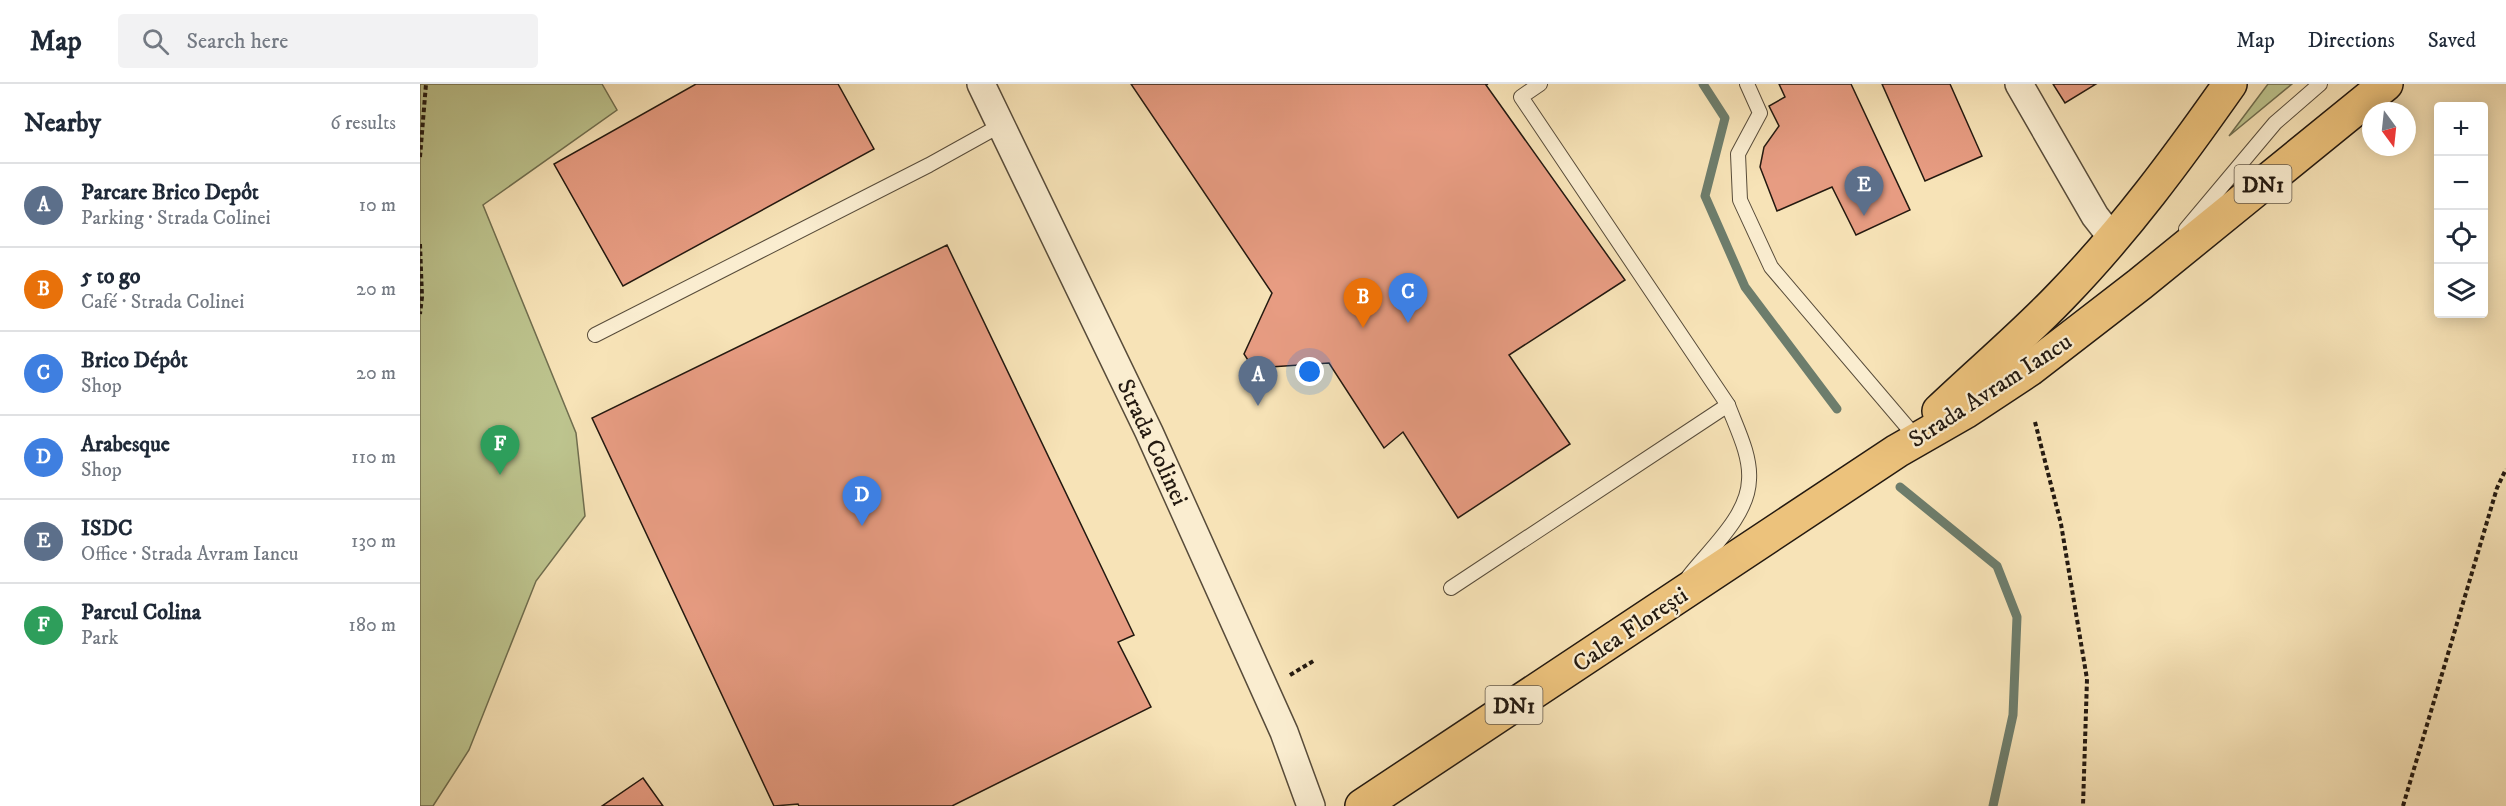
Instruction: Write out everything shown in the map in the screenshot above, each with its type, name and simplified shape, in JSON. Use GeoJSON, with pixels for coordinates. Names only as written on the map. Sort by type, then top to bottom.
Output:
{"type":"FeatureCollection","features":[{"type":"Feature","properties":{"kind":"main road","name":"Strada Avram Iancu"},"geometry":{"type":"LineString","coordinates":[[1900,447],[2061,296],[2113,239],[2172,166],[2230,84]]}},
{"type":"Feature","properties":{"kind":"main road","name":"Strada Avram Iancu"},"geometry":{"type":"LineString","coordinates":[[1900,447],[1965,412],[2030,369],[2140,284],[2386,84]]}},
{"type":"Feature","properties":{"kind":"main road","name":"Calea Florești"},"geometry":{"type":"LineString","coordinates":[[1362,806],[1851,483],[1900,447]]}},
{"type":"Feature","properties":{"kind":"street","name":"Strada Colinei"},"geometry":{"type":"LineString","coordinates":[[981,84],[1149,432],[1284,732],[1311,806]]}},
{"type":"Feature","properties":{"kind":"street"},"geometry":{"type":"LineString","coordinates":[[2019,84],[2095,216],[2113,239]]}},
{"type":"Feature","properties":{"kind":"lane"},"geometry":{"type":"LineString","coordinates":[[1540,84],[1521,97],[1728,405],[1746,457],[1750,479],[1746,500],[1731,524],[1666,604]]}},
{"type":"Feature","properties":{"kind":"lane"},"geometry":{"type":"LineString","coordinates":[[1748,84],[1760,113],[1738,154],[1740,200],[1771,267],[1900,447]]}},
{"type":"Feature","properties":{"kind":"lane"},"geometry":{"type":"LineString","coordinates":[[2140,284],[2275,123],[2320,84]]}},
{"type":"Feature","properties":{"kind":"lane"},"geometry":{"type":"LineString","coordinates":[[595,335],[919,170],[1001,125]]}},
{"type":"Feature","properties":{"kind":"lane"},"geometry":{"type":"LineString","coordinates":[[1451,588],[1728,405]]}},
{"type":"Feature","properties":{"kind":"path"},"geometry":{"type":"LineString","coordinates":[[420,157],[426,84]]}},
{"type":"Feature","properties":{"kind":"path"},"geometry":{"type":"LineString","coordinates":[[420,244],[422,297],[420,314]]}},
{"type":"Feature","properties":{"kind":"path"},"geometry":{"type":"LineString","coordinates":[[2035,422],[2061,524],[2086,679],[2083,806]]}},
{"type":"Feature","properties":{"kind":"path"},"geometry":{"type":"LineString","coordinates":[[2403,806],[2497,488],[2506,469]]}},
{"type":"Feature","properties":{"kind":"green space"},"geometry":{"type":"Polygon","coordinates":[[[420,84],[602,84],[617,110],[483,205],[576,433],[585,516],[536,581],[469,750],[433,806],[420,806],[420,84]]]}},
{"type":"Feature","properties":{"kind":"green space"},"geometry":{"type":"Polygon","coordinates":[[[2268,84],[2292,84],[2229,136],[2268,84]]]}},
{"type":"Feature","properties":{"kind":"building"},"geometry":{"type":"Polygon","coordinates":[[[696,84],[838,84],[874,149],[623,286],[554,164],[696,84]]]}},
{"type":"Feature","properties":{"kind":"building"},"geometry":{"type":"Polygon","coordinates":[[[1131,84],[1488,84],[1486,85],[1625,280],[1509,355],[1570,444],[1458,518],[1403,432],[1384,448],[1329,363],[1253,368],[1244,354],[1272,293],[1131,84]]]}},
{"type":"Feature","properties":{"kind":"building"},"geometry":{"type":"Polygon","coordinates":[[[1779,84],[1851,84],[1910,210],[1856,235],[1832,187],[1777,211],[1760,167],[1764,147],[1779,126],[1769,106],[1785,97],[1779,84]]]}},
{"type":"Feature","properties":{"kind":"building"},"geometry":{"type":"Polygon","coordinates":[[[1882,84],[1950,84],[1982,156],[1925,181],[1882,84]]]}},
{"type":"Feature","properties":{"kind":"building"},"geometry":{"type":"Polygon","coordinates":[[[2053,84],[2096,84],[2065,103],[2053,84]]]}},
{"type":"Feature","properties":{"kind":"building"},"geometry":{"type":"Polygon","coordinates":[[[947,245],[1134,635],[1118,642],[1151,707],[952,806],[799,806],[798,804],[774,806],[592,418],[947,245]]]}},
{"type":"Feature","properties":{"kind":"building"},"geometry":{"type":"Polygon","coordinates":[[[643,778],[663,806],[602,806],[643,778]]]}},
{"type":"Feature","properties":{"kind":"waterway"},"geometry":{"type":"LineString","coordinates":[[1703,84],[1725,118],[1705,196],[1745,287],[1837,409]]}},
{"type":"Feature","properties":{"kind":"waterway"},"geometry":{"type":"LineString","coordinates":[[1900,487],[1997,566],[2017,617],[2013,715],[1993,806]]}},
{"type":"Feature","properties":{"kind":"place","name":"ISDC"},"geometry":{"type":"Point","coordinates":[1864,216]}},
{"type":"Feature","properties":{"kind":"place","name":"Brico Dépôt"},"geometry":{"type":"Point","coordinates":[1408,323]}},
{"type":"Feature","properties":{"kind":"place","name":"5 to go"},"geometry":{"type":"Point","coordinates":[1363,328]}},
{"type":"Feature","properties":{"kind":"place","name":"Parcare Brico Depôt"},"geometry":{"type":"Point","coordinates":[1258,406]}},
{"type":"Feature","properties":{"kind":"place","name":"Parcul Colina"},"geometry":{"type":"Point","coordinates":[500,475]}},
{"type":"Feature","properties":{"kind":"place","name":"Arabesque"},"geometry":{"type":"Point","coordinates":[862,526]}}]}
